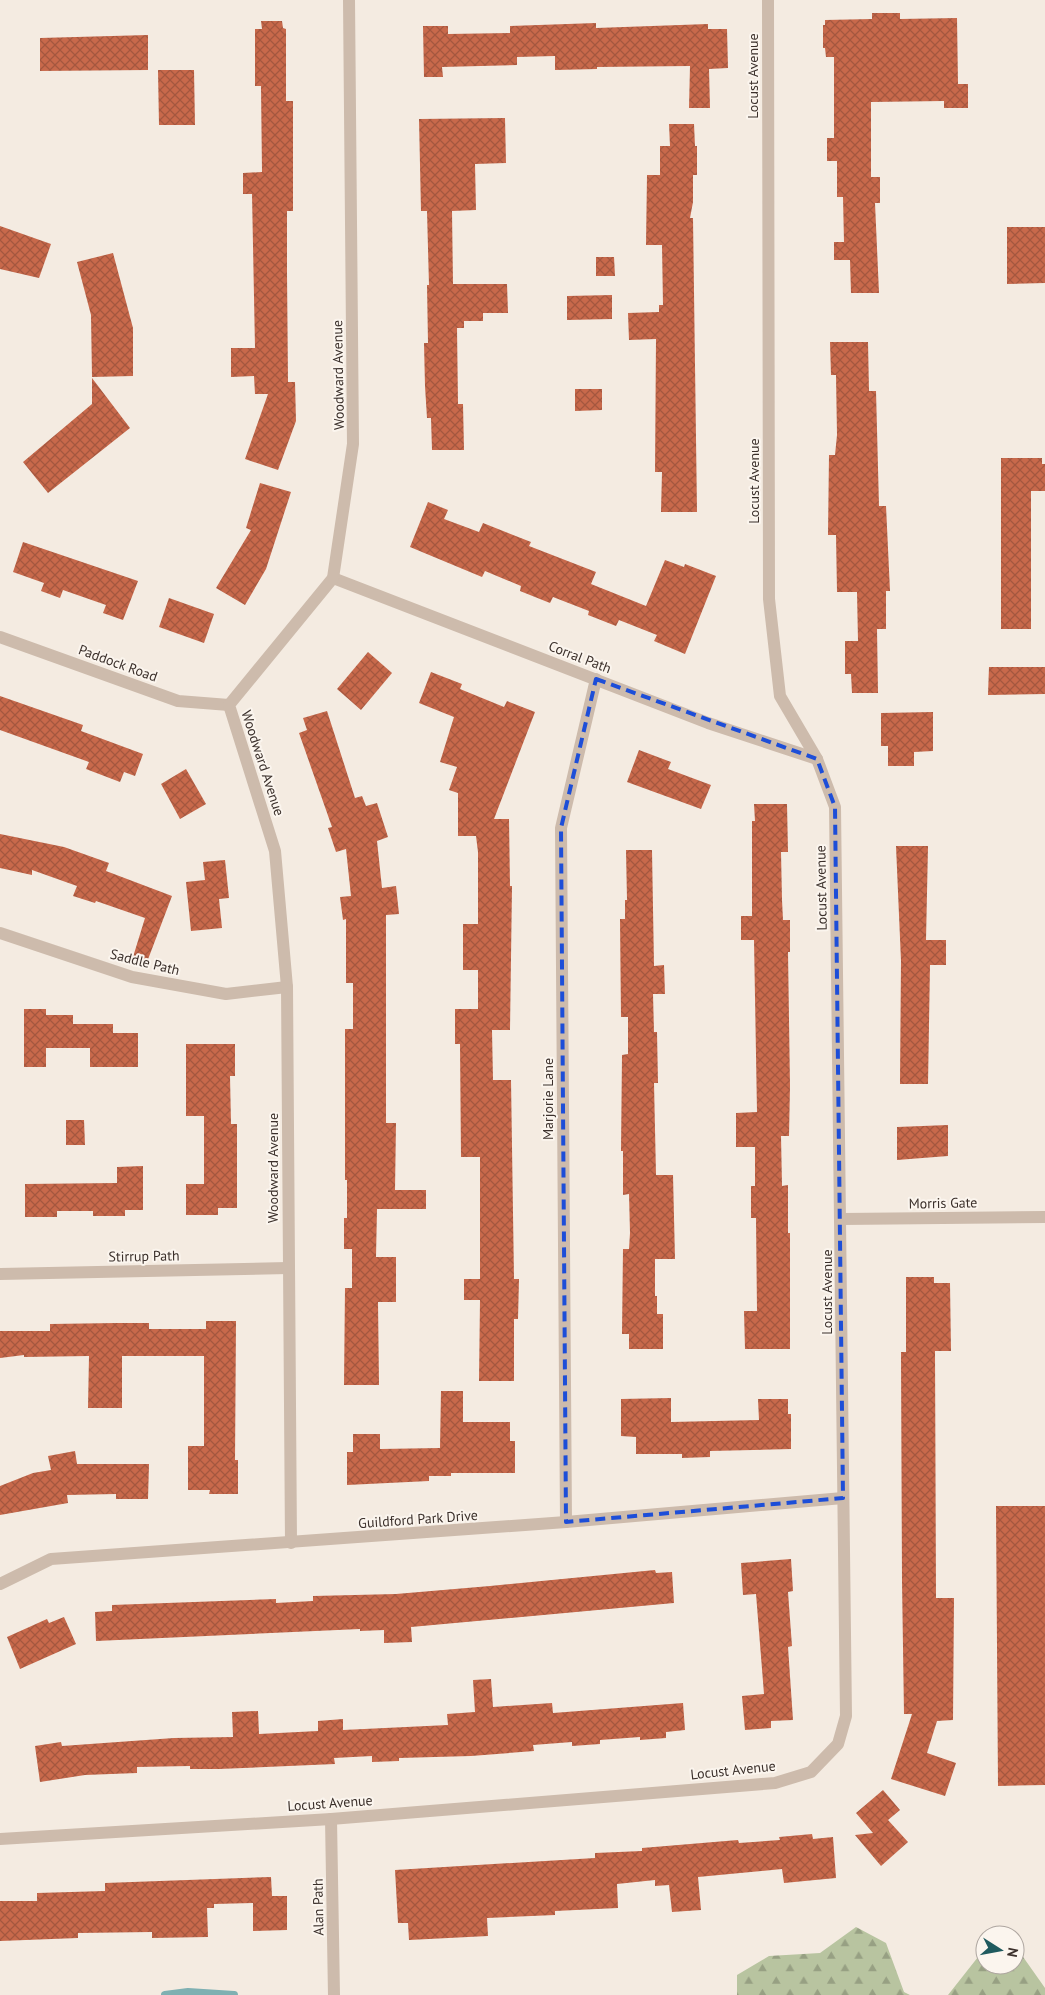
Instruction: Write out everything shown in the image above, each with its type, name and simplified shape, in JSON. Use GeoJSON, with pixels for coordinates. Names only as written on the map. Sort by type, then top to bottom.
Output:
{"type":"FeatureCollection","features":[{"type":"Feature","properties":{"kind":"street","name":"Woodward Avenue"},"geometry":{"type":"LineString","coordinates":[[291,1543],[287,987],[275,851],[229,705],[333,578],[354,444],[349,0]]}},
{"type":"Feature","properties":{"kind":"street","name":"Locust Avenue"},"geometry":{"type":"LineString","coordinates":[[0,1839],[331,1819],[775,1783],[811,1772],[838,1744],[846,1716],[842,1219],[835,807],[817,759],[780,696],[769,599],[768,0]]}},
{"type":"Feature","properties":{"kind":"street","name":"Corral Path"},"geometry":{"type":"LineString","coordinates":[[333,578],[708,723],[817,759]]}},
{"type":"Feature","properties":{"kind":"street","name":"Paddock Road"},"geometry":{"type":"LineString","coordinates":[[0,637],[178,701],[229,705]]}},
{"type":"Feature","properties":{"kind":"street","name":"Marjorie Lane"},"geometry":{"type":"LineString","coordinates":[[566,1522],[561,828],[596,679]]}},
{"type":"Feature","properties":{"kind":"street","name":"Saddle Path"},"geometry":{"type":"LineString","coordinates":[[0,933],[132,977],[226,994],[287,987]]}},
{"type":"Feature","properties":{"kind":"street","name":"Morris Gate"},"geometry":{"type":"LineString","coordinates":[[842,1219],[1045,1217]]}},
{"type":"Feature","properties":{"kind":"street","name":"Stirrup Path"},"geometry":{"type":"LineString","coordinates":[[0,1274],[288,1268]]}},
{"type":"Feature","properties":{"kind":"street","name":"Guildford Park Drive"},"geometry":{"type":"LineString","coordinates":[[0,1584],[51,1559],[566,1522],[843,1498]]}},
{"type":"Feature","properties":{"kind":"street","name":"Alan Path"},"geometry":{"type":"LineString","coordinates":[[331,1819],[334,1995]]}},
{"type":"Feature","properties":{"kind":"highlighted area"},"geometry":{"type":"Polygon","coordinates":[[[596,679],[817,759],[835,807],[843,1498],[566,1522],[561,828],[596,679]]]}},
{"type":"Feature","properties":{"kind":"green space"},"geometry":{"type":"Polygon","coordinates":[[[856,1927],[886,1943],[904,1992],[910,1995],[737,1995],[737,1975],[769,1956],[820,1953],[856,1927]]]}},
{"type":"Feature","properties":{"kind":"green space"},"geometry":{"type":"Polygon","coordinates":[[[1025,1960],[1045,1988],[1045,1995],[948,1995],[975,1961],[975,1975],[1025,1975],[1025,1960]]]}},
{"type":"Feature","properties":{"kind":"building"},"geometry":{"type":"Polygon","coordinates":[[[872,13],[900,13],[900,19],[957,18],[958,84],[968,84],[968,108],[944,108],[944,101],[871,102],[871,177],[880,177],[880,203],[875,203],[879,293],[851,293],[850,260],[834,260],[834,242],[844,242],[843,197],[837,197],[837,161],[827,161],[827,138],[834,138],[834,57],[826,57],[825,48],[823,48],[823,25],[825,25],[825,20],[872,19],[872,13]]]}},
{"type":"Feature","properties":{"kind":"building"},"geometry":{"type":"Polygon","coordinates":[[[261,21],[282,21],[283,28],[286,29],[286,101],[293,101],[293,211],[287,211],[288,382],[295,382],[296,421],[278,470],[245,459],[268,394],[255,394],[254,376],[231,377],[231,348],[255,348],[252,194],[243,194],[243,173],[262,172],[261,86],[255,86],[255,29],[262,29],[261,21]]]}},
{"type":"Feature","properties":{"kind":"building"},"geometry":{"type":"Polygon","coordinates":[[[596,23],[596,28],[708,24],[708,29],[727,29],[728,68],[709,69],[710,108],[689,108],[690,66],[597,67],[597,69],[555,70],[555,56],[517,57],[517,65],[442,67],[443,77],[424,77],[423,26],[448,26],[448,34],[510,33],[510,26],[596,23]]]}},
{"type":"Feature","properties":{"kind":"building"},"geometry":{"type":"Polygon","coordinates":[[[148,35],[148,70],[40,71],[40,38],[148,35]]]}},
{"type":"Feature","properties":{"kind":"building"},"geometry":{"type":"Polygon","coordinates":[[[158,70],[194,70],[195,125],[159,125],[158,70]]]}},
{"type":"Feature","properties":{"kind":"building"},"geometry":{"type":"Polygon","coordinates":[[[505,118],[506,163],[475,164],[476,210],[452,211],[453,284],[507,284],[508,313],[483,313],[483,321],[464,321],[464,328],[457,328],[458,404],[463,404],[464,450],[432,450],[431,418],[427,418],[425,386],[424,343],[428,343],[427,285],[429,285],[427,211],[421,211],[419,119],[505,118]]]}},
{"type":"Feature","properties":{"kind":"building"},"geometry":{"type":"Polygon","coordinates":[[[669,124],[694,124],[695,146],[697,146],[697,175],[693,175],[693,202],[690,218],[693,218],[697,512],[661,512],[662,472],[655,472],[656,339],[629,340],[628,313],[659,312],[659,305],[663,305],[662,245],[646,245],[647,175],[660,175],[660,146],[670,146],[669,124]]]}},
{"type":"Feature","properties":{"kind":"building"},"geometry":{"type":"Polygon","coordinates":[[[0,226],[51,244],[39,278],[0,269],[0,226]]]}},
{"type":"Feature","properties":{"kind":"building"},"geometry":{"type":"Polygon","coordinates":[[[1007,227],[1045,227],[1045,283],[1007,284],[1007,227]]]}},
{"type":"Feature","properties":{"kind":"building"},"geometry":{"type":"Polygon","coordinates":[[[113,253],[133,328],[133,376],[92,377],[91,315],[77,262],[113,253]]]}},
{"type":"Feature","properties":{"kind":"building"},"geometry":{"type":"Polygon","coordinates":[[[596,257],[614,257],[615,276],[596,276],[596,257]]]}},
{"type":"Feature","properties":{"kind":"building"},"geometry":{"type":"Polygon","coordinates":[[[612,295],[612,319],[567,320],[567,296],[612,295]]]}},
{"type":"Feature","properties":{"kind":"building"},"geometry":{"type":"Polygon","coordinates":[[[830,342],[868,342],[869,391],[876,391],[879,506],[886,506],[890,591],[886,591],[886,629],[877,629],[878,693],[852,693],[851,674],[845,674],[845,641],[858,641],[857,592],[837,592],[836,535],[828,535],[829,455],[835,455],[837,435],[836,375],[831,375],[830,342]]]}},
{"type":"Feature","properties":{"kind":"building"},"geometry":{"type":"Polygon","coordinates":[[[92,378],[130,428],[48,493],[23,462],[92,404],[92,378]]]}},
{"type":"Feature","properties":{"kind":"building"},"geometry":{"type":"Polygon","coordinates":[[[575,389],[602,389],[602,410],[575,411],[575,389]]]}},
{"type":"Feature","properties":{"kind":"building"},"geometry":{"type":"Polygon","coordinates":[[[1001,458],[1042,458],[1042,464],[1045,464],[1045,491],[1031,491],[1031,629],[1001,629],[1001,458]]]}},
{"type":"Feature","properties":{"kind":"building"},"geometry":{"type":"Polygon","coordinates":[[[260,483],[291,492],[266,569],[245,605],[216,588],[251,530],[246,528],[260,483]]]}},
{"type":"Feature","properties":{"kind":"building"},"geometry":{"type":"Polygon","coordinates":[[[428,502],[448,510],[444,519],[479,532],[483,523],[531,542],[529,546],[596,572],[591,584],[646,606],[665,560],[684,567],[685,564],[716,576],[685,654],[654,641],[657,635],[619,620],[616,626],[588,615],[589,611],[553,597],[550,603],[520,591],[521,586],[485,571],[482,577],[410,547],[428,502]]]}},
{"type":"Feature","properties":{"kind":"building"},"geometry":{"type":"Polygon","coordinates":[[[23,542],[138,581],[123,620],[103,613],[106,605],[63,590],[60,598],[41,591],[44,583],[13,572],[23,542]]]}},
{"type":"Feature","properties":{"kind":"building"},"geometry":{"type":"Polygon","coordinates":[[[169,598],[214,614],[204,643],[159,627],[169,598]]]}},
{"type":"Feature","properties":{"kind":"building"},"geometry":{"type":"Polygon","coordinates":[[[368,652],[392,673],[361,710],[337,689],[368,652]]]}},
{"type":"Feature","properties":{"kind":"building"},"geometry":{"type":"Polygon","coordinates":[[[989,667],[1045,667],[1045,694],[988,695],[989,667]]]}},
{"type":"Feature","properties":{"kind":"building"},"geometry":{"type":"Polygon","coordinates":[[[431,672],[462,684],[460,689],[504,707],[507,701],[535,712],[494,819],[509,819],[510,886],[512,886],[510,1030],[492,1030],[493,1080],[511,1080],[514,1279],[519,1279],[518,1319],[514,1319],[514,1381],[479,1381],[480,1300],[464,1300],[464,1279],[480,1279],[480,1157],[461,1157],[460,1044],[455,1044],[455,1009],[478,1009],[478,970],[463,970],[463,924],[478,924],[478,852],[476,836],[458,836],[458,793],[449,790],[457,767],[440,762],[454,717],[419,703],[431,672]]]}},
{"type":"Feature","properties":{"kind":"building"},"geometry":{"type":"Polygon","coordinates":[[[0,696],[83,725],[81,731],[143,754],[135,776],[124,772],[120,782],[86,769],[89,762],[0,730],[0,696]]]}},
{"type":"Feature","properties":{"kind":"building"},"geometry":{"type":"Polygon","coordinates":[[[327,711],[355,798],[362,796],[366,806],[377,803],[388,837],[377,841],[382,888],[396,886],[399,914],[386,915],[386,1123],[396,1123],[395,1190],[426,1190],[426,1209],[377,1209],[376,1257],[396,1257],[396,1302],[378,1302],[379,1385],[344,1385],[345,1288],[352,1288],[352,1249],[344,1249],[344,1218],[347,1218],[347,1180],[345,1180],[345,1029],[353,1029],[353,983],[346,983],[346,919],[343,920],[340,897],[351,896],[346,849],[336,852],[328,828],[332,827],[299,733],[307,730],[303,718],[327,711]]]}},
{"type":"Feature","properties":{"kind":"building"},"geometry":{"type":"Polygon","coordinates":[[[933,712],[933,751],[914,752],[914,766],[888,766],[888,746],[881,746],[881,713],[933,712]]]}},
{"type":"Feature","properties":{"kind":"building"},"geometry":{"type":"Polygon","coordinates":[[[639,750],[671,762],[668,769],[711,785],[701,809],[627,782],[639,750]]]}},
{"type":"Feature","properties":{"kind":"building"},"geometry":{"type":"Polygon","coordinates":[[[186,769],[206,804],[180,819],[161,784],[186,769]]]}},
{"type":"Feature","properties":{"kind":"building"},"geometry":{"type":"Polygon","coordinates":[[[754,804],[787,804],[788,852],[781,852],[783,920],[790,920],[790,952],[788,952],[790,1086],[789,1136],[781,1136],[782,1186],[788,1185],[790,1349],[745,1349],[744,1311],[757,1311],[756,1218],[751,1218],[751,1186],[755,1186],[755,1147],[736,1147],[736,1113],[757,1112],[754,940],[741,940],[741,916],[752,916],[752,821],[755,821],[754,804]]]}},
{"type":"Feature","properties":{"kind":"building"},"geometry":{"type":"Polygon","coordinates":[[[0,834],[64,847],[109,863],[106,871],[172,896],[147,962],[133,957],[145,918],[96,901],[95,903],[73,896],[77,886],[32,870],[32,875],[0,868],[0,834]]]}},
{"type":"Feature","properties":{"kind":"building"},"geometry":{"type":"Polygon","coordinates":[[[896,846],[928,846],[926,940],[946,940],[946,965],[930,965],[928,1084],[900,1084],[901,961],[896,846]]]}},
{"type":"Feature","properties":{"kind":"building"},"geometry":{"type":"Polygon","coordinates":[[[626,850],[652,850],[654,966],[664,965],[665,994],[653,994],[654,1032],[657,1032],[658,1083],[654,1083],[656,1175],[673,1175],[675,1259],[655,1259],[655,1296],[657,1296],[657,1314],[663,1314],[663,1349],[629,1349],[629,1334],[622,1334],[623,1249],[629,1249],[630,1233],[629,1194],[623,1195],[623,1151],[621,1151],[622,1055],[628,1054],[628,1017],[621,1017],[620,919],[625,919],[625,900],[627,900],[626,850]]]}},
{"type":"Feature","properties":{"kind":"building"},"geometry":{"type":"Polygon","coordinates":[[[225,860],[229,898],[219,899],[222,928],[191,931],[186,882],[205,880],[203,862],[225,860]]]}},
{"type":"Feature","properties":{"kind":"building"},"geometry":{"type":"Polygon","coordinates":[[[24,1009],[46,1009],[46,1015],[73,1015],[73,1024],[113,1024],[113,1033],[138,1033],[138,1067],[90,1067],[90,1048],[46,1048],[46,1067],[24,1067],[24,1009]]]}},
{"type":"Feature","properties":{"kind":"building"},"geometry":{"type":"Polygon","coordinates":[[[186,1044],[235,1044],[235,1076],[230,1076],[231,1124],[237,1124],[237,1208],[218,1208],[218,1215],[186,1215],[186,1184],[204,1184],[204,1116],[186,1116],[186,1044]]]}},
{"type":"Feature","properties":{"kind":"building"},"geometry":{"type":"Polygon","coordinates":[[[66,1120],[84,1120],[85,1145],[66,1145],[66,1120]]]}},
{"type":"Feature","properties":{"kind":"building"},"geometry":{"type":"Polygon","coordinates":[[[948,1125],[948,1156],[897,1160],[897,1127],[948,1125]]]}},
{"type":"Feature","properties":{"kind":"building"},"geometry":{"type":"Polygon","coordinates":[[[143,1166],[143,1210],[125,1210],[125,1216],[93,1216],[93,1211],[57,1211],[57,1217],[25,1217],[25,1184],[117,1183],[117,1167],[143,1166]]]}},
{"type":"Feature","properties":{"kind":"building"},"geometry":{"type":"Polygon","coordinates":[[[906,1277],[934,1277],[934,1283],[950,1283],[951,1351],[935,1351],[936,1598],[954,1598],[953,1720],[937,1721],[927,1753],[956,1763],[945,1796],[891,1779],[912,1714],[904,1714],[902,1581],[901,1352],[906,1352],[906,1277]]]}},
{"type":"Feature","properties":{"kind":"building"},"geometry":{"type":"Polygon","coordinates":[[[206,1321],[236,1321],[235,1460],[238,1460],[238,1494],[209,1494],[210,1490],[188,1490],[188,1446],[204,1446],[204,1356],[122,1356],[122,1408],[88,1408],[89,1356],[24,1357],[24,1355],[0,1358],[0,1331],[50,1331],[50,1324],[117,1323],[149,1323],[149,1329],[206,1329],[206,1321]]]}},
{"type":"Feature","properties":{"kind":"building"},"geometry":{"type":"Polygon","coordinates":[[[441,1391],[463,1391],[463,1422],[510,1422],[510,1441],[515,1441],[515,1473],[451,1473],[451,1476],[429,1476],[429,1481],[347,1485],[347,1452],[353,1452],[353,1434],[380,1434],[380,1449],[440,1448],[441,1391]]]}},
{"type":"Feature","properties":{"kind":"building"},"geometry":{"type":"Polygon","coordinates":[[[671,1398],[671,1422],[759,1420],[758,1399],[788,1399],[788,1414],[791,1414],[791,1449],[710,1451],[710,1457],[682,1458],[682,1454],[636,1454],[636,1437],[621,1436],[621,1399],[671,1398]]]}},
{"type":"Feature","properties":{"kind":"building"},"geometry":{"type":"Polygon","coordinates":[[[75,1451],[77,1464],[149,1464],[148,1499],[116,1499],[116,1494],[67,1495],[68,1503],[0,1515],[0,1486],[33,1473],[51,1470],[48,1456],[75,1451]]]}},
{"type":"Feature","properties":{"kind":"building"},"geometry":{"type":"Polygon","coordinates":[[[996,1506],[1045,1506],[1045,1785],[998,1786],[996,1506]]]}},
{"type":"Feature","properties":{"kind":"building"},"geometry":{"type":"Polygon","coordinates":[[[791,1559],[793,1591],[788,1592],[792,1646],[788,1647],[793,1720],[771,1721],[771,1728],[745,1730],[742,1696],[764,1694],[756,1594],[743,1595],[741,1563],[791,1559]]]}},
{"type":"Feature","properties":{"kind":"building"},"geometry":{"type":"Polygon","coordinates":[[[655,1570],[656,1573],[672,1572],[674,1603],[411,1627],[412,1642],[384,1643],[384,1630],[360,1631],[360,1629],[96,1641],[95,1612],[112,1611],[112,1605],[276,1599],[276,1603],[313,1601],[313,1596],[396,1594],[655,1570]]]}},
{"type":"Feature","properties":{"kind":"building"},"geometry":{"type":"Polygon","coordinates":[[[64,1617],[76,1644],[20,1669],[7,1637],[47,1619],[49,1623],[64,1617]]]}},
{"type":"Feature","properties":{"kind":"building"},"geometry":{"type":"Polygon","coordinates":[[[491,1679],[493,1707],[552,1703],[553,1713],[683,1703],[685,1730],[666,1732],[666,1738],[640,1740],[640,1737],[600,1740],[600,1744],[572,1746],[572,1742],[533,1745],[534,1751],[471,1756],[399,1758],[399,1761],[372,1762],[372,1756],[334,1758],[335,1764],[219,1769],[190,1769],[190,1766],[137,1767],[137,1773],[85,1775],[40,1782],[35,1746],[61,1742],[62,1746],[174,1738],[233,1737],[232,1712],[258,1711],[259,1734],[318,1731],[318,1721],[343,1719],[343,1730],[448,1725],[447,1714],[475,1712],[473,1680],[491,1679]]]}},
{"type":"Feature","properties":{"kind":"building"},"geometry":{"type":"Polygon","coordinates":[[[883,1790],[900,1810],[888,1820],[908,1842],[881,1866],[855,1835],[873,1833],[856,1813],[883,1790]]]}},
{"type":"Feature","properties":{"kind":"building"},"geometry":{"type":"Polygon","coordinates":[[[812,1834],[813,1839],[833,1837],[836,1878],[784,1883],[782,1869],[698,1877],[701,1910],[672,1912],[669,1885],[655,1886],[655,1880],[617,1884],[618,1908],[555,1911],[555,1915],[487,1918],[488,1936],[409,1940],[408,1923],[398,1923],[395,1870],[595,1858],[595,1853],[642,1851],[642,1848],[738,1840],[739,1843],[780,1840],[779,1837],[812,1834]]]}},
{"type":"Feature","properties":{"kind":"building"},"geometry":{"type":"Polygon","coordinates":[[[271,1877],[272,1896],[287,1896],[287,1930],[253,1931],[253,1903],[214,1904],[214,1908],[207,1908],[208,1937],[152,1938],[152,1932],[78,1933],[78,1938],[0,1941],[0,1901],[37,1901],[37,1893],[105,1891],[105,1883],[271,1877]]]}},
{"type":"Feature","properties":{"kind":"waterway"},"geometry":{"type":"LineString","coordinates":[[165,1995],[188,1992],[234,1995]]}}]}
